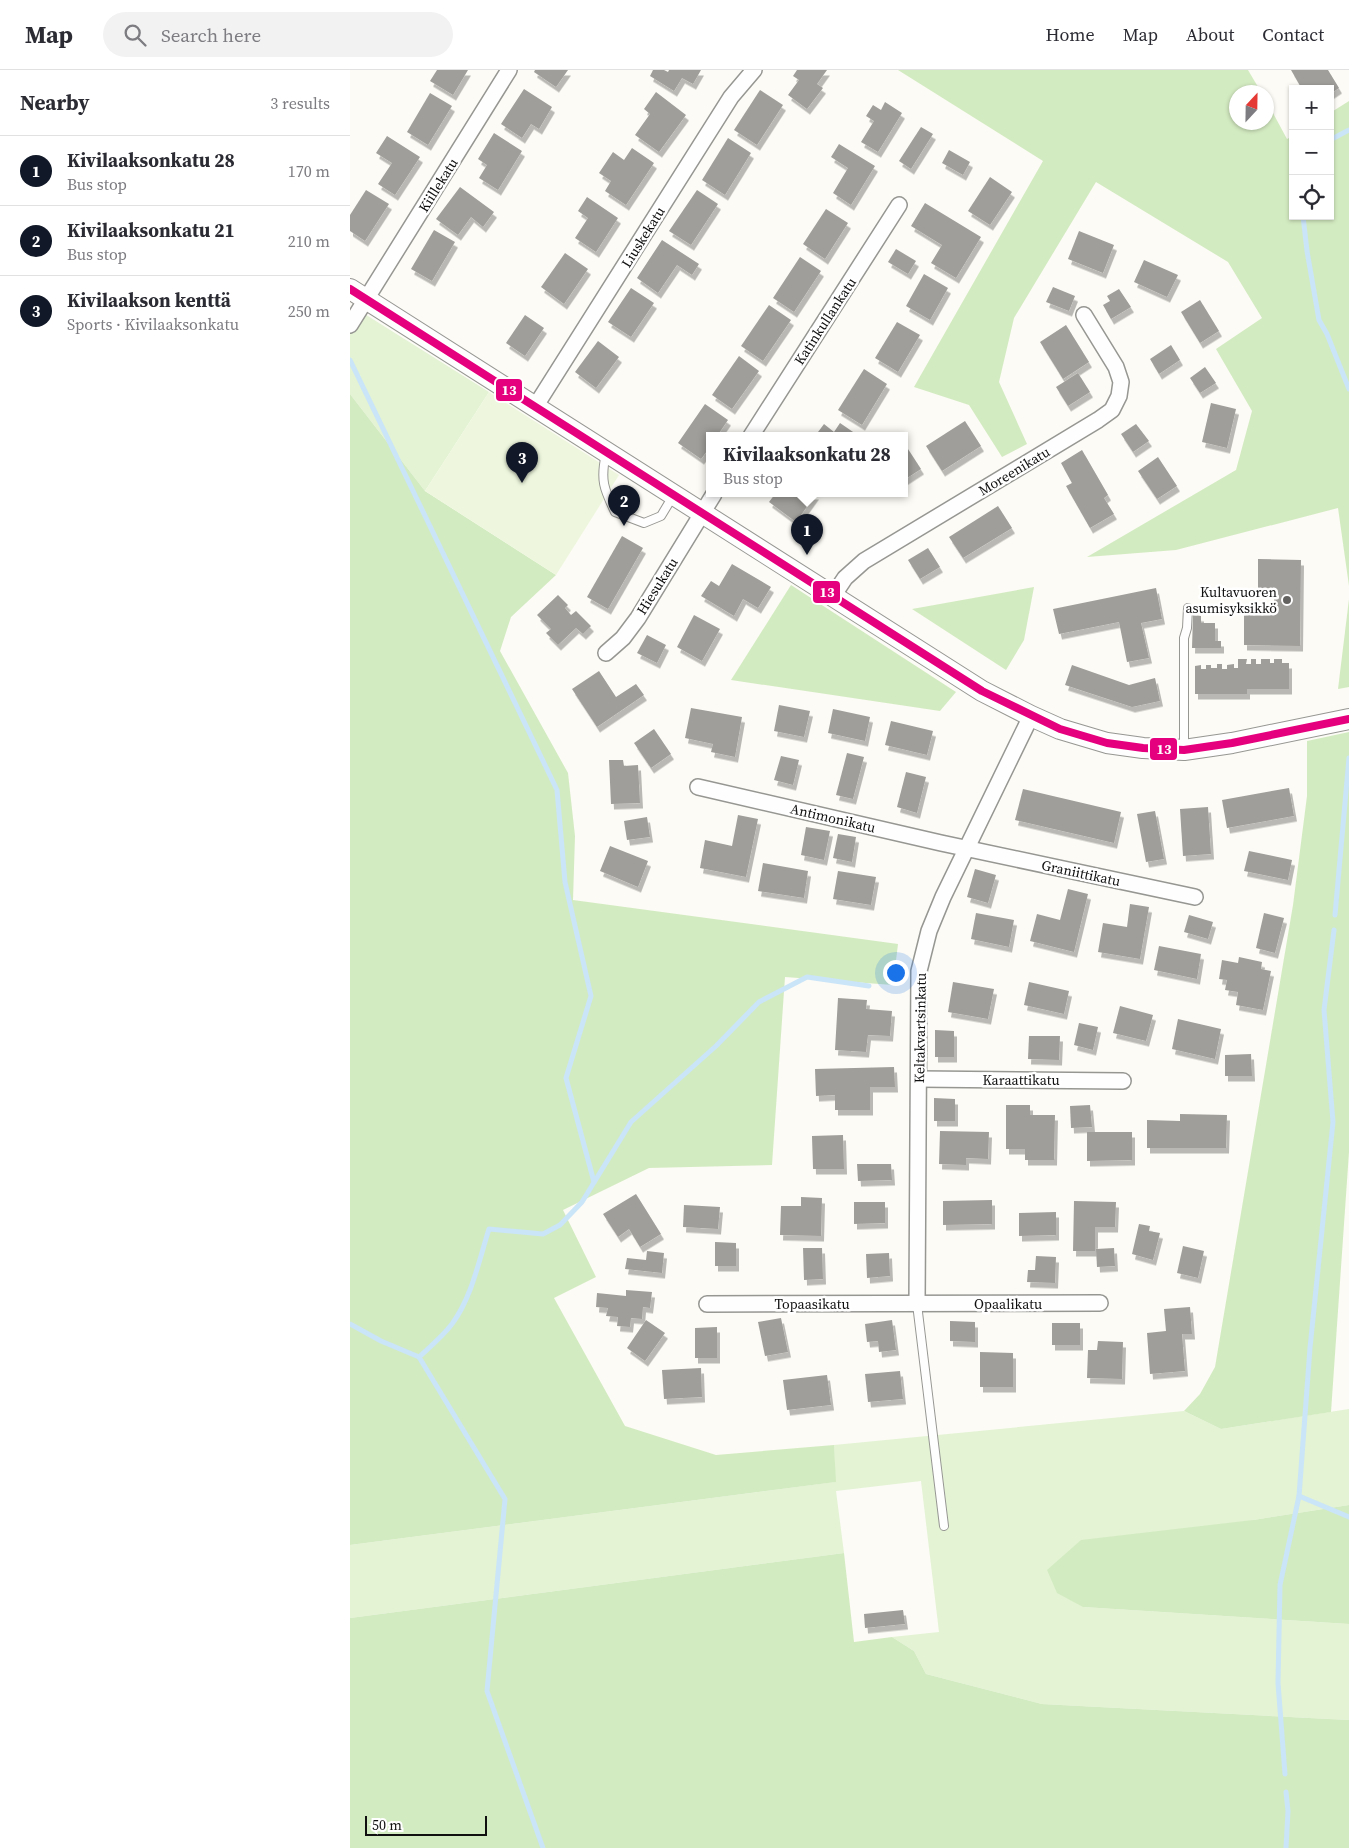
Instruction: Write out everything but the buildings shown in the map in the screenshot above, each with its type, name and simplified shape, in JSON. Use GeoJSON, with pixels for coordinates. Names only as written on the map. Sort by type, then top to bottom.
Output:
{"type":"FeatureCollection","features":[{"type":"Feature","properties":{"kind":"street","name":"Kiillekatu"},"geometry":{"type":"LineString","coordinates":[[350,325],[358,294],[509,70]]}},
{"type":"Feature","properties":{"kind":"street","name":"Liuskekatu"},"geometry":{"type":"LineString","coordinates":[[535,407],[726,106],[754,70]]}},
{"type":"Feature","properties":{"kind":"street","name":"Katinkullankatu"},"geometry":{"type":"LineString","coordinates":[[754,432],[898,205]]}},
{"type":"Feature","properties":{"kind":"street"},"geometry":{"type":"LineString","coordinates":[[358,294],[982,691],[1060,729],[1107,743],[1143,748],[1184,750],[1232,743],[1349,719]]}},
{"type":"Feature","properties":{"kind":"street","name":"Moreenikatu"},"geometry":{"type":"LineString","coordinates":[[833,596],[845,578],[864,562],[1112,410],[1119,396],[1121,382],[1116,367],[1084,315]]}},
{"type":"Feature","properties":{"kind":"street"},"geometry":{"type":"LineString","coordinates":[[702,513],[712,497]]}},
{"type":"Feature","properties":{"kind":"street","name":"Hiesukatu"},"geometry":{"type":"LineString","coordinates":[[606,653],[623,638],[638,618],[702,513]]}},
{"type":"Feature","properties":{"kind":"street","name":"Keltakvartsinkatu"},"geometry":{"type":"LineString","coordinates":[[917,1304],[919,971],[929,931],[1031,716]]}},
{"type":"Feature","properties":{"kind":"street","name":"Antimonikatu"},"geometry":{"type":"LineString","coordinates":[[698,787],[967,849]]}},
{"type":"Feature","properties":{"kind":"street","name":"Graniittikatu"},"geometry":{"type":"LineString","coordinates":[[967,849],[1195,896]]}},
{"type":"Feature","properties":{"kind":"street","name":"Karaattikatu"},"geometry":{"type":"LineString","coordinates":[[919,1079],[1123,1081]]}},
{"type":"Feature","properties":{"kind":"street","name":"Opaalikatu"},"geometry":{"type":"LineString","coordinates":[[917,1304],[1100,1303]]}},
{"type":"Feature","properties":{"kind":"street","name":"Topaasikatu"},"geometry":{"type":"LineString","coordinates":[[707,1304],[917,1304]]}},
{"type":"Feature","properties":{"kind":"lane"},"geometry":{"type":"LineString","coordinates":[[607,452],[602,471],[605,490],[615,512],[644,523],[661,516],[674,495]]}},
{"type":"Feature","properties":{"kind":"lane"},"geometry":{"type":"LineString","coordinates":[[1184,750],[1184,638],[1187,628],[1188,608]]}},
{"type":"Feature","properties":{"kind":"lane"},"geometry":{"type":"LineString","coordinates":[[917,1304],[944,1526]]}},
{"type":"Feature","properties":{"kind":"green space"},"geometry":{"type":"Polygon","coordinates":[[[898,70],[1248,70],[1257,85],[1229,85],[1229,130],[1274,130],[1274,115],[1287,139],[1289,138],[1289,220],[1334,220],[1334,110],[1349,101],[1349,586],[1338,508],[1176,550],[1087,557],[1236,470],[1252,411],[1216,349],[1262,318],[1228,262],[1096,182],[1014,318],[999,382],[1027,444],[1002,457],[969,405],[914,387],[1043,161],[898,70]]]}},
{"type":"Feature","properties":{"kind":"green space"},"geometry":{"type":"Polygon","coordinates":[[[363,313],[489,392],[425,491],[350,394],[350,333],[363,313]]]}},
{"type":"Feature","properties":{"kind":"green space"},"geometry":{"type":"Polygon","coordinates":[[[489,392],[619,475],[556,575],[425,491],[489,392]]]}},
{"type":"Feature","properties":{"kind":"green space"},"geometry":{"type":"Polygon","coordinates":[[[350,394],[425,491],[556,575],[511,617],[500,651],[568,773],[575,836],[573,900],[898,944],[893,985],[785,977],[772,1165],[649,1168],[563,1210],[596,1277],[554,1298],[625,1426],[716,1455],[834,1445],[836,1482],[350,1545],[350,394]]]}},
{"type":"Feature","properties":{"kind":"green space"},"geometry":{"type":"Polygon","coordinates":[[[791,585],[956,692],[940,711],[731,680],[791,585]]]}},
{"type":"Feature","properties":{"kind":"green space"},"geometry":{"type":"Polygon","coordinates":[[[1034,587],[1024,640],[1006,670],[912,609],[1034,587]]]}},
{"type":"Feature","properties":{"kind":"green space"},"geometry":{"type":"Polygon","coordinates":[[[1349,599],[1349,687],[1338,689],[1349,599]]]}},
{"type":"Feature","properties":{"kind":"green space"},"geometry":{"type":"Polygon","coordinates":[[[1349,732],[1349,1152],[1331,1412],[1221,1429],[1184,1411],[1200,1394],[1215,1367],[1293,905],[1307,796],[1307,741],[1349,732]]]}},
{"type":"Feature","properties":{"kind":"green space"},"geometry":{"type":"Polygon","coordinates":[[[1349,1409],[1349,1505],[1253,1520],[1083,1607],[1349,1624],[1349,1720],[1042,1704],[926,1674],[914,1651],[892,1637],[939,1632],[921,1481],[836,1491],[844,1553],[350,1618],[350,1545],[835,1482],[834,1445],[1184,1411],[1221,1429],[1349,1409]]]}},
{"type":"Feature","properties":{"kind":"green space"},"geometry":{"type":"Polygon","coordinates":[[[1349,1505],[1349,1624],[1083,1607],[1057,1593],[1047,1570],[1081,1540],[1253,1520],[1349,1505]]]}},
{"type":"Feature","properties":{"kind":"green space"},"geometry":{"type":"Polygon","coordinates":[[[844,1553],[854,1642],[892,1637],[914,1651],[926,1674],[1042,1704],[1349,1720],[1349,1848],[350,1848],[350,1618],[844,1553]]]}},
{"type":"Feature","properties":{"kind":"waterway"},"geometry":{"type":"LineString","coordinates":[[1334,138],[1349,130]]}},
{"type":"Feature","properties":{"kind":"waterway"},"geometry":{"type":"LineString","coordinates":[[1303,220],[1319,320],[1327,334],[1349,389]]}},
{"type":"Feature","properties":{"kind":"waterway"},"geometry":{"type":"LineString","coordinates":[[350,360],[557,790],[565,882],[591,996],[566,1078],[594,1182]]}},
{"type":"Feature","properties":{"kind":"waterway"},"geometry":{"type":"LineString","coordinates":[[1335,915],[1349,758]]}},
{"type":"Feature","properties":{"kind":"waterway"},"geometry":{"type":"LineString","coordinates":[[1285,1774],[1278,1683],[1280,1585],[1299,1496],[1310,1348],[1333,1122],[1324,1010],[1334,930]]}},
{"type":"Feature","properties":{"kind":"waterway"},"geometry":{"type":"LineString","coordinates":[[419,1357],[445,1333],[459,1313],[474,1278],[489,1229],[543,1234],[560,1225],[582,1202],[631,1122],[716,1046],[759,1002],[807,977],[869,986]]}},
{"type":"Feature","properties":{"kind":"waterway"},"geometry":{"type":"LineString","coordinates":[[350,1324],[381,1341],[419,1357],[505,1499],[487,1691],[543,1848]]}},
{"type":"Feature","properties":{"kind":"waterway"},"geometry":{"type":"LineString","coordinates":[[1299,1496],[1349,1517]]}},
{"type":"Feature","properties":{"kind":"waterway"},"geometry":{"type":"LineString","coordinates":[[1286,1792],[1288,1811],[1286,1848]]}},
{"type":"Feature","properties":{"kind":"transit line","name":"13"},"geometry":{"type":"LineString","coordinates":[[350,289],[982,691],[1060,729],[1107,743],[1143,748],[1184,750],[1232,743],[1349,719]]}},
{"type":"Feature","properties":{"kind":"place","name":"Kivilaakson kenttä"},"geometry":{"type":"Point","coordinates":[522,483]}},
{"type":"Feature","properties":{"kind":"place","name":"Kivilaaksonkatu 21"},"geometry":{"type":"Point","coordinates":[624,526]}},
{"type":"Feature","properties":{"kind":"place","name":"Kivilaaksonkatu 28"},"geometry":{"type":"Point","coordinates":[807,555]}},
{"type":"Feature","properties":{"kind":"place","name":"Kultavuoren asumisyksikkö"},"geometry":{"type":"Point","coordinates":[1287,600]}}]}
